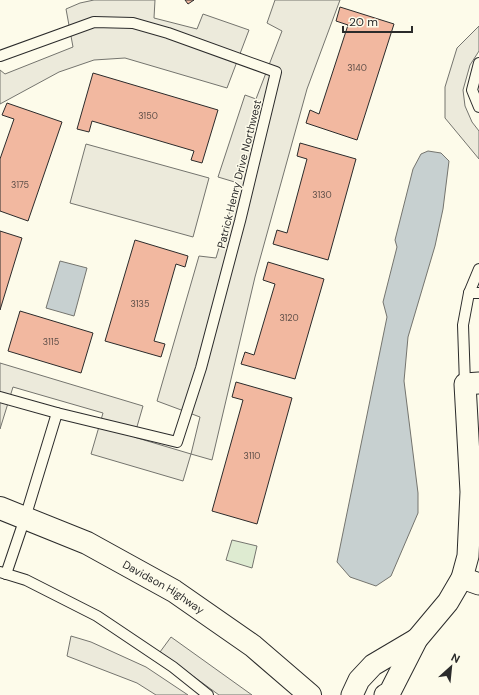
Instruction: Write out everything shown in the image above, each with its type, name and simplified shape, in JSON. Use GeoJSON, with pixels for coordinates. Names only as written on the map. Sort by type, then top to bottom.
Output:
{"type":"FeatureCollection","features":[{"type":"Feature","properties":{"kind":"main road","name":"Davidson Highway"},"geometry":{"type":"LineString","coordinates":[[0,508],[87,543],[174,591],[253,646],[310,695]]}},
{"type":"Feature","properties":{"kind":"street"},"geometry":{"type":"LineString","coordinates":[[385,695],[390,692],[417,639],[448,602],[470,581],[468,556],[471,492],[472,384]]}},
{"type":"Feature","properties":{"kind":"street"},"geometry":{"type":"LineString","coordinates":[[352,695],[359,680],[373,665],[417,639]]}},
{"type":"Feature","properties":{"kind":"lane","name":"Patrick Henry Drive Northwest"},"geometry":{"type":"LineString","coordinates":[[0,56],[94,22],[133,23],[168,33],[276,72],[240,221],[201,368],[177,442],[57,413],[0,397]]}},
{"type":"Feature","properties":{"kind":"lane"},"geometry":{"type":"LineString","coordinates":[[479,63],[472,90],[479,107]]}},
{"type":"Feature","properties":{"kind":"lane"},"geometry":{"type":"LineString","coordinates":[[472,384],[463,325],[474,293],[479,269]]}},
{"type":"Feature","properties":{"kind":"lane"},"geometry":{"type":"LineString","coordinates":[[57,413],[25,518],[3,573],[26,580],[97,616],[173,667],[208,695]]}},
{"type":"Feature","properties":{"kind":"green space"},"geometry":{"type":"Polygon","coordinates":[[[232,540],[257,546],[252,568],[226,560],[232,540]]]}},
{"type":"Feature","properties":{"kind":"shaded area"},"geometry":{"type":"Polygon","coordinates":[[[94,0],[155,0],[154,18],[197,29],[203,14],[249,30],[227,88],[125,58],[94,60],[59,72],[0,104],[0,70],[5,74],[73,47],[66,9],[80,3],[94,0]]]}},
{"type":"Feature","properties":{"kind":"shaded area"},"geometry":{"type":"Polygon","coordinates":[[[275,0],[340,0],[307,89],[255,277],[212,460],[191,454],[200,417],[157,401],[199,256],[216,258],[238,183],[218,177],[245,95],[256,99],[282,31],[267,23],[275,0]]]}},
{"type":"Feature","properties":{"kind":"shaded area"},"geometry":{"type":"Polygon","coordinates":[[[479,26],[479,51],[470,65],[463,90],[465,106],[472,122],[479,131],[479,159],[445,118],[445,87],[457,48],[479,26]]]}},
{"type":"Feature","properties":{"kind":"shaded area"},"geometry":{"type":"Polygon","coordinates":[[[86,144],[209,178],[193,237],[70,203],[86,144]]]}},
{"type":"Feature","properties":{"kind":"shaded area"},"geometry":{"type":"Polygon","coordinates":[[[428,151],[441,153],[449,161],[443,209],[435,246],[408,337],[404,381],[418,493],[418,513],[391,576],[376,586],[350,577],[337,562],[387,317],[383,302],[397,247],[395,240],[413,169],[421,154],[428,151]]]}},
{"type":"Feature","properties":{"kind":"shaded area"},"geometry":{"type":"Polygon","coordinates":[[[60,261],[87,268],[74,316],[46,308],[60,261]]]}},
{"type":"Feature","properties":{"kind":"shaded area"},"geometry":{"type":"Polygon","coordinates":[[[0,363],[143,406],[134,437],[191,454],[183,481],[91,454],[103,413],[13,387],[0,429],[0,363]]]}},
{"type":"Feature","properties":{"kind":"shaded area"},"geometry":{"type":"Polygon","coordinates":[[[71,636],[91,642],[146,667],[188,695],[156,695],[137,683],[67,656],[71,636]]]}},
{"type":"Feature","properties":{"kind":"shaded area"},"geometry":{"type":"Polygon","coordinates":[[[171,637],[252,695],[219,695],[160,652],[171,637]]]}},
{"type":"Feature","properties":{"kind":"building"},"geometry":{"type":"Polygon","coordinates":[[[185,0],[194,0],[188,4],[185,0]]]}},
{"type":"Feature","properties":{"kind":"building"},"geometry":{"type":"Polygon","coordinates":[[[340,7],[394,24],[357,140],[306,123],[310,110],[319,114],[348,25],[336,21],[340,7]]]}},
{"type":"Feature","properties":{"kind":"building"},"geometry":{"type":"Polygon","coordinates":[[[93,73],[218,110],[202,163],[191,160],[194,151],[92,121],[89,132],[77,129],[93,73]]]}},
{"type":"Feature","properties":{"kind":"building"},"geometry":{"type":"Polygon","coordinates":[[[7,103],[62,122],[28,221],[0,211],[0,159],[14,119],[2,115],[7,103]]]}},
{"type":"Feature","properties":{"kind":"building"},"geometry":{"type":"Polygon","coordinates":[[[300,143],[356,159],[328,260],[273,244],[277,230],[287,233],[307,159],[297,156],[300,143]]]}},
{"type":"Feature","properties":{"kind":"building"},"geometry":{"type":"Polygon","coordinates":[[[0,231],[22,238],[0,310],[0,231]]]}},
{"type":"Feature","properties":{"kind":"building"},"geometry":{"type":"Polygon","coordinates":[[[135,240],[188,256],[185,267],[176,264],[154,341],[165,344],[161,357],[105,341],[135,240]]]}},
{"type":"Feature","properties":{"kind":"building"},"geometry":{"type":"Polygon","coordinates":[[[268,262],[324,279],[295,379],[241,364],[245,352],[254,355],[275,284],[263,280],[268,262]]]}},
{"type":"Feature","properties":{"kind":"building"},"geometry":{"type":"Polygon","coordinates":[[[20,311],[93,333],[81,373],[8,351],[20,311]]]}},
{"type":"Feature","properties":{"kind":"building"},"geometry":{"type":"Polygon","coordinates":[[[236,382],[292,398],[257,524],[212,511],[243,400],[232,397],[236,382]]]}}]}
